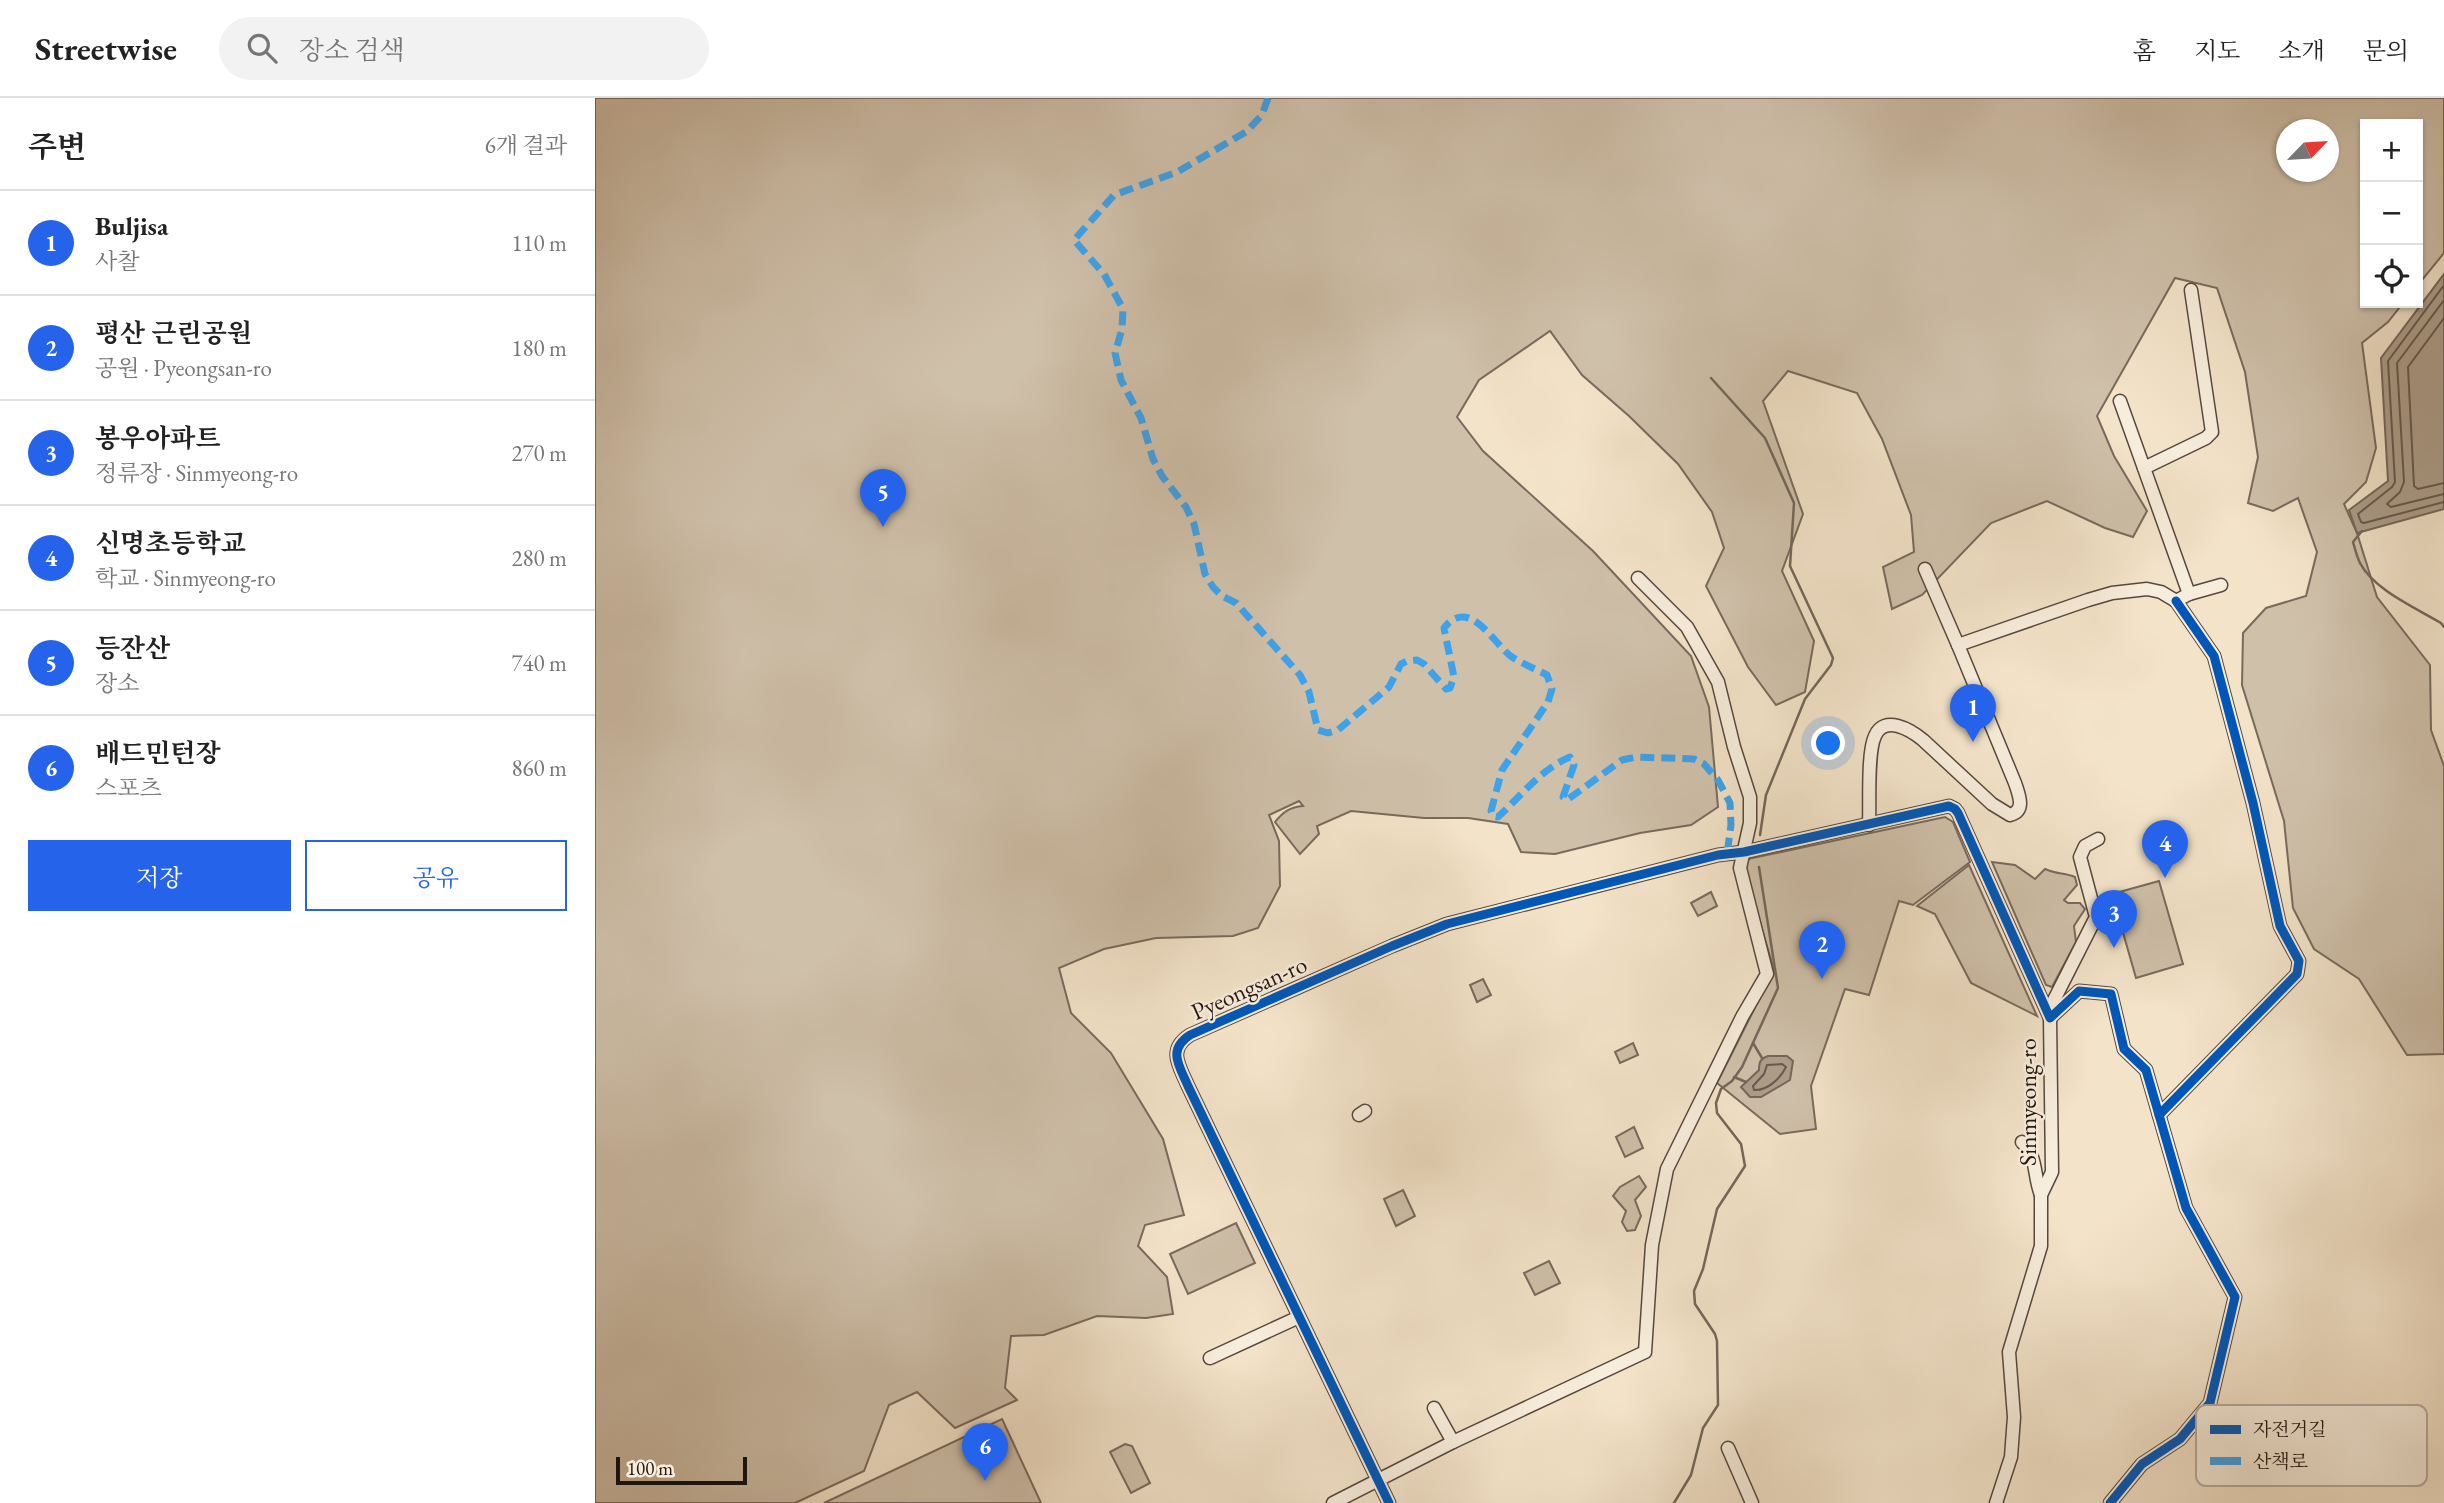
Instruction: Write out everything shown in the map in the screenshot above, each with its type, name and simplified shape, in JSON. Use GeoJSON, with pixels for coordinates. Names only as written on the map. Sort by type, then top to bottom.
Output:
{"type":"FeatureCollection","features":[{"type":"Feature","properties":{"kind":"street"},"geometry":{"type":"LineString","coordinates":[[2144,468],[2206,438],[2212,432],[2191,290]]}},
{"type":"Feature","properties":{"kind":"street"},"geometry":{"type":"LineString","coordinates":[[2120,401],[2189,594]]}},
{"type":"Feature","properties":{"kind":"street"},"geometry":{"type":"LineString","coordinates":[[1869,825],[1875,734],[1893,725],[1911,731],[1923,740],[1991,804],[2010,815],[2020,808],[2015,783],[1925,569]]}},
{"type":"Feature","properties":{"kind":"street"},"geometry":{"type":"LineString","coordinates":[[1333,1503],[1453,1442],[1645,1352],[1652,1245],[1667,1169],[1742,1017],[1767,974],[1740,868],[1750,823],[1750,797],[1734,747],[1718,681],[1687,628],[1638,578]]}},
{"type":"Feature","properties":{"kind":"street"},"geometry":{"type":"LineString","coordinates":[[2176,601],[2189,594],[2221,585]]}},
{"type":"Feature","properties":{"kind":"street"},"geometry":{"type":"LineString","coordinates":[[1958,645],[2088,600],[2112,593],[2147,589],[2161,592],[2176,601],[2214,656],[2253,803],[2280,926],[2299,961],[2297,974],[2159,1115]]}},
{"type":"Feature","properties":{"kind":"street"},"geometry":{"type":"LineString","coordinates":[[1744,852],[1949,807],[1955,809],[2050,1018],[2078,991],[2111,993],[2124,1049],[2146,1070],[2186,1208],[2235,1297],[2208,1405]]}},
{"type":"Feature","properties":{"kind":"street"},"geometry":{"type":"LineString","coordinates":[[2095,913],[2080,857],[2085,846],[2098,839]]}},
{"type":"Feature","properties":{"kind":"street","name":"Pyeongsan-ro"},"geometry":{"type":"LineString","coordinates":[[1389,1503],[1177,1060],[1179,1042],[1379,951],[1447,924],[1708,858],[1744,852]]}},
{"type":"Feature","properties":{"kind":"street","name":"Sinmyeong-ro"},"geometry":{"type":"LineString","coordinates":[[1996,1503],[2011,1457],[2014,1417],[2009,1352],[2041,1246],[2041,1195],[2052,1172],[2050,1018],[2053,1002],[2096,917],[2095,913],[2105,902]]}},
{"type":"Feature","properties":{"kind":"street"},"geometry":{"type":"LineString","coordinates":[[2022,1142],[2033,1156],[2035,1180],[2041,1195]]}},
{"type":"Feature","properties":{"kind":"street"},"geometry":{"type":"LineString","coordinates":[[2047,1181],[2061,1181]]}},
{"type":"Feature","properties":{"kind":"street"},"geometry":{"type":"LineString","coordinates":[[1210,1358],[1299,1317]]}},
{"type":"Feature","properties":{"kind":"street"},"geometry":{"type":"LineString","coordinates":[[1434,1408],[1453,1442]]}},
{"type":"Feature","properties":{"kind":"street"},"geometry":{"type":"LineString","coordinates":[[2110,1503],[2142,1464],[2180,1438],[2196,1419]]}},
{"type":"Feature","properties":{"kind":"street"},"geometry":{"type":"LineString","coordinates":[[1728,1448],[1749,1502]]}},
{"type":"Feature","properties":{"kind":"shaded area"},"geometry":{"type":"Polygon","coordinates":[[[595,98],[2444,98],[2444,253],[2423,279],[2423,119],[2360,119],[2360,308],[2399,308],[2388,322],[2362,343],[2376,448],[2366,482],[2344,504],[2357,533],[2377,597],[2430,665],[2431,730],[2444,766],[2444,1054],[2407,1055],[2359,979],[2314,949],[2293,908],[2284,821],[2242,685],[2243,633],[2266,608],[2306,596],[2317,552],[2298,498],[2273,511],[2248,503],[2258,457],[2245,372],[2217,288],[2175,278],[2097,416],[2114,456],[2147,511],[2133,537],[2105,528],[2047,501],[1991,523],[1922,595],[1892,609],[1883,567],[1914,552],[1911,515],[1882,439],[1857,393],[1788,371],[1763,401],[1803,514],[1782,571],[1814,641],[1805,692],[1776,705],[1748,667],[1706,586],[1724,548],[1712,512],[1678,464],[1582,375],[1550,331],[1479,380],[1457,417],[1483,451],[1593,551],[1691,656],[1709,707],[1718,807],[1691,825],[1640,833],[1555,854],[1521,852],[1508,824],[1468,818],[1424,818],[1351,811],[1317,826],[1319,834],[1300,854],[1275,822],[1287,811],[1303,806],[1299,801],[1269,815],[1279,841],[1280,886],[1258,928],[1233,936],[1156,938],[1104,949],[1059,968],[1071,1013],[1111,1053],[1163,1139],[1184,1215],[1145,1225],[1138,1246],[1167,1277],[1173,1314],[1146,1318],[1097,1316],[1044,1335],[1011,1336],[1005,1388],[1017,1400],[955,1428],[917,1392],[889,1405],[864,1471],[795,1503],[595,1503],[595,98]]]}},
{"type":"Feature","properties":{"kind":"shaded area"},"geometry":{"type":"Polygon","coordinates":[[[1945,817],[1953,822],[1970,862],[1913,905],[1899,901],[1869,995],[1845,989],[1811,1086],[1816,1129],[1780,1134],[1717,1083],[1774,970],[1744,868],[1748,859],[1945,817]]]}},
{"type":"Feature","properties":{"kind":"shaded area"},"geometry":{"type":"Polygon","coordinates":[[[1992,862],[2015,865],[2035,879],[2045,869],[2075,877],[2077,885],[2064,900],[2068,903],[2080,903],[2085,909],[2074,926],[2076,942],[2052,987],[2046,985],[1992,862]]]}},
{"type":"Feature","properties":{"kind":"shaded area"},"geometry":{"type":"Polygon","coordinates":[[[1969,865],[2037,1016],[1971,983],[1935,914],[1917,906],[1969,865]]]}},
{"type":"Feature","properties":{"kind":"shaded area"},"geometry":{"type":"Polygon","coordinates":[[[2159,881],[2183,964],[2136,978],[2112,894],[2159,881]]]}},
{"type":"Feature","properties":{"kind":"shaded area"},"geometry":{"type":"Polygon","coordinates":[[[1711,892],[1717,906],[1698,916],[1691,903],[1711,892]]]}},
{"type":"Feature","properties":{"kind":"shaded area"},"geometry":{"type":"Polygon","coordinates":[[[1483,979],[1491,995],[1477,1002],[1470,985],[1483,979]]]}},
{"type":"Feature","properties":{"kind":"shaded area"},"geometry":{"type":"Polygon","coordinates":[[[1633,1043],[1638,1055],[1620,1063],[1615,1052],[1633,1043]]]}},
{"type":"Feature","properties":{"kind":"shaded area"},"geometry":{"type":"Polygon","coordinates":[[[1634,1127],[1643,1148],[1625,1157],[1616,1137],[1634,1127]]]}},
{"type":"Feature","properties":{"kind":"shaded area"},"geometry":{"type":"Polygon","coordinates":[[[1639,1176],[1646,1187],[1635,1200],[1641,1216],[1635,1230],[1627,1231],[1622,1222],[1626,1211],[1613,1196],[1620,1187],[1639,1176]]]}},
{"type":"Feature","properties":{"kind":"shaded area"},"geometry":{"type":"Polygon","coordinates":[[[1403,1190],[1415,1216],[1396,1226],[1384,1199],[1403,1190]]]}},
{"type":"Feature","properties":{"kind":"shaded area"},"geometry":{"type":"Polygon","coordinates":[[[1236,1223],[1255,1263],[1188,1294],[1170,1254],[1236,1223]]]}},
{"type":"Feature","properties":{"kind":"shaded area"},"geometry":{"type":"Polygon","coordinates":[[[1549,1261],[1560,1283],[1535,1295],[1524,1273],[1549,1261]]]}},
{"type":"Feature","properties":{"kind":"shaded area"},"geometry":{"type":"Polygon","coordinates":[[[1002,1419],[1041,1503],[824,1503],[1002,1419]]]}},
{"type":"Feature","properties":{"kind":"shaded area"},"geometry":{"type":"Polygon","coordinates":[[[1125,1444],[1132,1446],[1150,1483],[1131,1493],[1110,1452],[1125,1444]]]}},
{"type":"Feature","properties":{"kind":"water"},"geometry":{"type":"Polygon","coordinates":[[[2444,274],[2444,509],[2357,533],[2349,510],[2388,481],[2381,358],[2418,308],[2423,308],[2423,302],[2444,274]]]}},
{"type":"Feature","properties":{"kind":"water"},"geometry":{"type":"Polygon","coordinates":[[[1768,1056],[1787,1056],[1793,1061],[1790,1080],[1761,1097],[1750,1097],[1741,1087],[1759,1070],[1760,1063],[1768,1056]]]}},
{"type":"Feature","properties":{"kind":"waterway"},"geometry":{"type":"LineString","coordinates":[[1711,378],[1765,438],[1794,503],[1790,566],[1833,658],[1831,665],[1805,699],[1766,795],[1760,835]]}},
{"type":"Feature","properties":{"kind":"waterway"},"geometry":{"type":"LineString","coordinates":[[2362,531],[2353,542],[2366,573],[2385,590],[2444,627]]}},
{"type":"Feature","properties":{"kind":"waterway"},"geometry":{"type":"LineString","coordinates":[[1674,1503],[1691,1475],[1703,1428],[1718,1405],[1717,1341],[1695,1304],[1694,1291],[1703,1269],[1717,1209],[1745,1166],[1741,1144],[1717,1113],[1716,1103],[1721,1089],[1732,1081],[1742,1067],[1778,988],[1759,867]]}},
{"type":"Feature","properties":{"kind":"waterway"},"geometry":{"type":"LineString","coordinates":[[1753,1043],[1762,1058]]}},
{"type":"Feature","properties":{"kind":"waterway"},"geometry":{"type":"LineString","coordinates":[[1734,1077],[1746,1082]]}},
{"type":"Feature","properties":{"kind":"marked path"},"geometry":{"type":"LineString","coordinates":[[1268,98],[1262,115],[1246,132],[1177,172],[1114,195],[1074,240],[1104,274],[1123,309],[1122,329],[1115,353],[1121,380],[1141,418],[1153,459],[1162,476],[1186,507],[1194,524],[1205,574],[1213,587],[1222,596],[1236,603],[1300,675],[1309,692],[1318,730],[1328,733],[1338,730],[1389,687],[1401,664],[1407,661],[1417,660],[1424,664],[1446,689],[1450,688],[1454,677],[1444,628],[1454,619],[1463,617],[1472,620],[1512,657],[1547,675],[1552,689],[1548,702],[1502,770],[1491,811],[1493,816],[1498,817],[1540,776],[1570,757],[1574,765],[1563,797],[1567,800],[1622,760],[1636,757],[1694,759],[1704,764],[1718,780],[1730,803],[1731,825],[1727,854]]}},
{"type":"Feature","properties":{"kind":"cycle path"},"geometry":{"type":"LineString","coordinates":[[2159,1115],[2297,974],[2299,961],[2280,926],[2253,803],[2214,656],[2176,601]]}},
{"type":"Feature","properties":{"kind":"cycle path"},"geometry":{"type":"LineString","coordinates":[[1389,1503],[1181,1071],[1177,1052],[1183,1041],[1190,1035],[1447,924],[1718,855],[1744,852],[1949,806],[1958,813],[2050,1018],[2079,991],[2111,994],[2124,1049],[2146,1070],[2186,1208],[2235,1297],[2208,1405]]}},
{"type":"Feature","properties":{"kind":"cycle path"},"geometry":{"type":"LineString","coordinates":[[2110,1503],[2142,1464],[2180,1439],[2196,1420]]}},
{"type":"Feature","properties":{"kind":"place","name":"등잔산"},"geometry":{"type":"Point","coordinates":[883,527]}},
{"type":"Feature","properties":{"kind":"place","name":"Buljisa"},"geometry":{"type":"Point","coordinates":[1973,742]}},
{"type":"Feature","properties":{"kind":"place","name":"신명초등학교"},"geometry":{"type":"Point","coordinates":[2165,878]}},
{"type":"Feature","properties":{"kind":"place","name":"봉우아파트"},"geometry":{"type":"Point","coordinates":[2114,948]}},
{"type":"Feature","properties":{"kind":"place","name":"평산 근린공원"},"geometry":{"type":"Point","coordinates":[1822,979]}},
{"type":"Feature","properties":{"kind":"place","name":"배드민턴장"},"geometry":{"type":"Point","coordinates":[985,1481]}}]}
